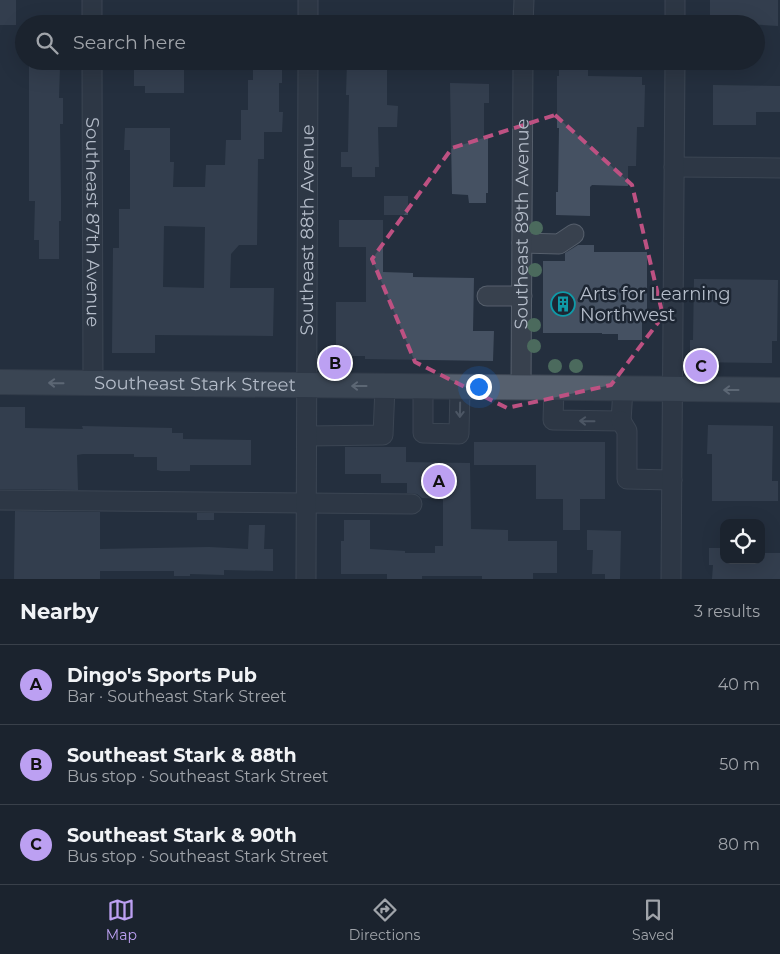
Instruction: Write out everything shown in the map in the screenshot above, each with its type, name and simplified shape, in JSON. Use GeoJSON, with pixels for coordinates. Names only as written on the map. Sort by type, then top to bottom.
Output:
{"type":"FeatureCollection","features":[{"type":"Feature","properties":{"kind":"main road","name":"Southeast Stark Street"},"geometry":{"type":"LineString","coordinates":[[0,382],[780,390]]}},
{"type":"Feature","properties":{"kind":"street"},"geometry":{"type":"LineString","coordinates":[[92,0],[92,15]]}},
{"type":"Feature","properties":{"kind":"street"},"geometry":{"type":"LineString","coordinates":[[308,0],[308,15]]}},
{"type":"Feature","properties":{"kind":"street"},"geometry":{"type":"LineString","coordinates":[[523,15],[524,0]]}},
{"type":"Feature","properties":{"kind":"street"},"geometry":{"type":"LineString","coordinates":[[675,0],[675,15]]}},
{"type":"Feature","properties":{"kind":"street","name":"Southeast 87th Avenue"},"geometry":{"type":"LineString","coordinates":[[92,70],[94,383]]}},
{"type":"Feature","properties":{"kind":"street","name":"Southeast 88th Avenue"},"geometry":{"type":"LineString","coordinates":[[306,579],[308,70]]}},
{"type":"Feature","properties":{"kind":"street","name":"Southeast 89th Avenue"},"geometry":{"type":"LineString","coordinates":[[521,388],[523,70]]}},
{"type":"Feature","properties":{"kind":"street"},"geometry":{"type":"LineString","coordinates":[[671,579],[675,70]]}},
{"type":"Feature","properties":{"kind":"street"},"geometry":{"type":"LineString","coordinates":[[674,167],[780,168]]}},
{"type":"Feature","properties":{"kind":"street"},"geometry":{"type":"LineString","coordinates":[[522,243],[559,244],[574,234]]}},
{"type":"Feature","properties":{"kind":"street"},"geometry":{"type":"LineString","coordinates":[[487,296],[522,296]]}},
{"type":"Feature","properties":{"kind":"street"},"geometry":{"type":"LineString","coordinates":[[308,436],[383,435],[385,387]]}},
{"type":"Feature","properties":{"kind":"street"},"geometry":{"type":"LineString","coordinates":[[423,387],[423,433],[459,434],[460,387]]}},
{"type":"Feature","properties":{"kind":"street"},"geometry":{"type":"LineString","coordinates":[[554,388],[553,420],[621,421]]}},
{"type":"Feature","properties":{"kind":"street"},"geometry":{"type":"LineString","coordinates":[[623,389],[621,421],[628,432],[628,479],[672,480]]}},
{"type":"Feature","properties":{"kind":"street"},"geometry":{"type":"LineString","coordinates":[[0,500],[412,504]]}},
{"type":"Feature","properties":{"kind":"highlighted area"},"geometry":{"type":"Polygon","coordinates":[[[555,115],[632,185],[663,316],[611,385],[507,408],[415,362],[372,259],[452,148],[555,115]]]}},
{"type":"Feature","properties":{"kind":"building"},"geometry":{"type":"Polygon","coordinates":[[[0,0],[16,0],[15,25],[0,25],[0,0]]]}},
{"type":"Feature","properties":{"kind":"building"},"geometry":{"type":"Polygon","coordinates":[[[710,0],[778,0],[778,26],[765,25],[765,15],[710,15],[710,0]]]}},
{"type":"Feature","properties":{"kind":"building"},"geometry":{"type":"Polygon","coordinates":[[[29,70],[60,70],[59,98],[63,98],[63,124],[60,124],[61,221],[59,221],[59,259],[39,259],[39,240],[34,240],[35,201],[29,201],[29,70]]]}},
{"type":"Feature","properties":{"kind":"building"},"geometry":{"type":"Polygon","coordinates":[[[134,70],[184,70],[184,93],[145,93],[145,86],[134,86],[134,70]]]}},
{"type":"Feature","properties":{"kind":"building"},"geometry":{"type":"Polygon","coordinates":[[[253,70],[282,70],[282,83],[279,83],[279,112],[283,112],[282,132],[264,132],[264,159],[258,159],[257,245],[239,245],[231,254],[230,288],[274,288],[273,336],[155,335],[155,353],[112,353],[113,248],[119,248],[119,209],[130,209],[130,150],[124,150],[125,128],[170,128],[170,162],[174,162],[173,187],[205,187],[206,165],[225,165],[226,140],[241,140],[241,110],[248,110],[248,80],[253,80],[253,70]],[[164,226],[163,287],[204,288],[205,227],[164,226]]]}},
{"type":"Feature","properties":{"kind":"building"},"geometry":{"type":"Polygon","coordinates":[[[347,70],[387,70],[387,105],[398,106],[397,127],[378,127],[379,167],[375,167],[375,177],[352,177],[352,167],[341,167],[341,152],[348,152],[349,95],[346,95],[347,70]]]}},
{"type":"Feature","properties":{"kind":"building"},"geometry":{"type":"Polygon","coordinates":[[[559,70],[588,70],[588,76],[642,77],[642,85],[645,85],[644,127],[637,127],[636,166],[628,166],[628,186],[592,185],[590,187],[590,216],[556,215],[559,128],[557,128],[557,76],[559,76],[559,70]]]}},
{"type":"Feature","properties":{"kind":"building"},"geometry":{"type":"Polygon","coordinates":[[[450,83],[489,84],[489,103],[484,103],[484,136],[488,136],[488,193],[486,193],[486,203],[469,203],[468,195],[452,194],[450,83]]]}},
{"type":"Feature","properties":{"kind":"building"},"geometry":{"type":"Polygon","coordinates":[[[713,85],[780,86],[780,112],[756,112],[756,125],[713,125],[713,85]]]}},
{"type":"Feature","properties":{"kind":"building"},"geometry":{"type":"Polygon","coordinates":[[[384,196],[408,196],[408,215],[384,215],[384,196]]]}},
{"type":"Feature","properties":{"kind":"building"},"geometry":{"type":"Polygon","coordinates":[[[339,220],[383,220],[383,272],[413,273],[413,277],[474,278],[473,331],[494,331],[493,361],[365,359],[365,356],[336,356],[336,302],[366,302],[366,247],[339,247],[339,220]]]}},
{"type":"Feature","properties":{"kind":"building"},"geometry":{"type":"Polygon","coordinates":[[[578,245],[594,245],[594,252],[647,252],[647,322],[642,322],[642,340],[618,340],[618,334],[543,333],[543,261],[565,261],[565,253],[578,245]]]}},
{"type":"Feature","properties":{"kind":"building"},"geometry":{"type":"Polygon","coordinates":[[[694,279],[778,280],[777,341],[772,341],[772,363],[690,362],[690,340],[693,340],[694,279]]]}},
{"type":"Feature","properties":{"kind":"building"},"geometry":{"type":"Polygon","coordinates":[[[0,407],[25,407],[25,428],[83,429],[82,426],[172,428],[172,433],[183,433],[183,439],[251,440],[251,465],[190,465],[190,471],[161,471],[157,470],[157,457],[134,457],[134,454],[83,454],[77,455],[78,490],[0,489],[0,407]]]}},
{"type":"Feature","properties":{"kind":"building"},"geometry":{"type":"Polygon","coordinates":[[[708,425],[773,426],[772,481],[778,481],[778,501],[712,501],[712,454],[707,454],[708,425]]]}},
{"type":"Feature","properties":{"kind":"building"},"geometry":{"type":"Polygon","coordinates":[[[474,442],[605,442],[605,499],[580,499],[580,530],[563,530],[563,499],[536,499],[536,465],[474,465],[474,442]]]}},
{"type":"Feature","properties":{"kind":"building"},"geometry":{"type":"Polygon","coordinates":[[[345,447],[406,447],[406,462],[470,463],[471,529],[508,530],[508,541],[557,541],[557,573],[533,573],[533,579],[482,579],[482,576],[422,576],[422,579],[387,579],[387,574],[341,574],[341,541],[344,541],[344,520],[370,520],[370,549],[405,551],[405,553],[435,553],[435,546],[443,546],[443,499],[422,498],[417,494],[407,493],[407,483],[381,483],[381,474],[345,474],[345,447]]]}},
{"type":"Feature","properties":{"kind":"building"},"geometry":{"type":"Polygon","coordinates":[[[15,511],[100,512],[100,549],[209,547],[248,549],[249,525],[265,525],[264,549],[273,549],[273,571],[224,570],[224,575],[190,574],[190,576],[174,576],[174,571],[100,571],[100,579],[14,579],[15,511]]]}},
{"type":"Feature","properties":{"kind":"building"},"geometry":{"type":"Polygon","coordinates":[[[197,513],[214,513],[214,520],[197,520],[197,513]]]}},
{"type":"Feature","properties":{"kind":"building"},"geometry":{"type":"Polygon","coordinates":[[[587,530],[621,531],[620,579],[605,579],[605,574],[592,574],[593,550],[587,550],[587,530]]]}},
{"type":"Feature","properties":{"kind":"building"},"geometry":{"type":"Polygon","coordinates":[[[709,548],[720,548],[720,564],[765,564],[765,553],[780,553],[780,579],[712,579],[713,565],[709,565],[709,548]]]}},
{"type":"Feature","properties":{"kind":"place","name":"Arts for Learning Northwest"},"geometry":{"type":"Point","coordinates":[563,304]}},
{"type":"Feature","properties":{"kind":"place","name":"Southeast Stark & 88th"},"geometry":{"type":"Point","coordinates":[335,363]}},
{"type":"Feature","properties":{"kind":"place","name":"Southeast Stark & 90th"},"geometry":{"type":"Point","coordinates":[701,366]}},
{"type":"Feature","properties":{"kind":"place","name":"Dingo's Sports Pub"},"geometry":{"type":"Point","coordinates":[439,481]}}]}
